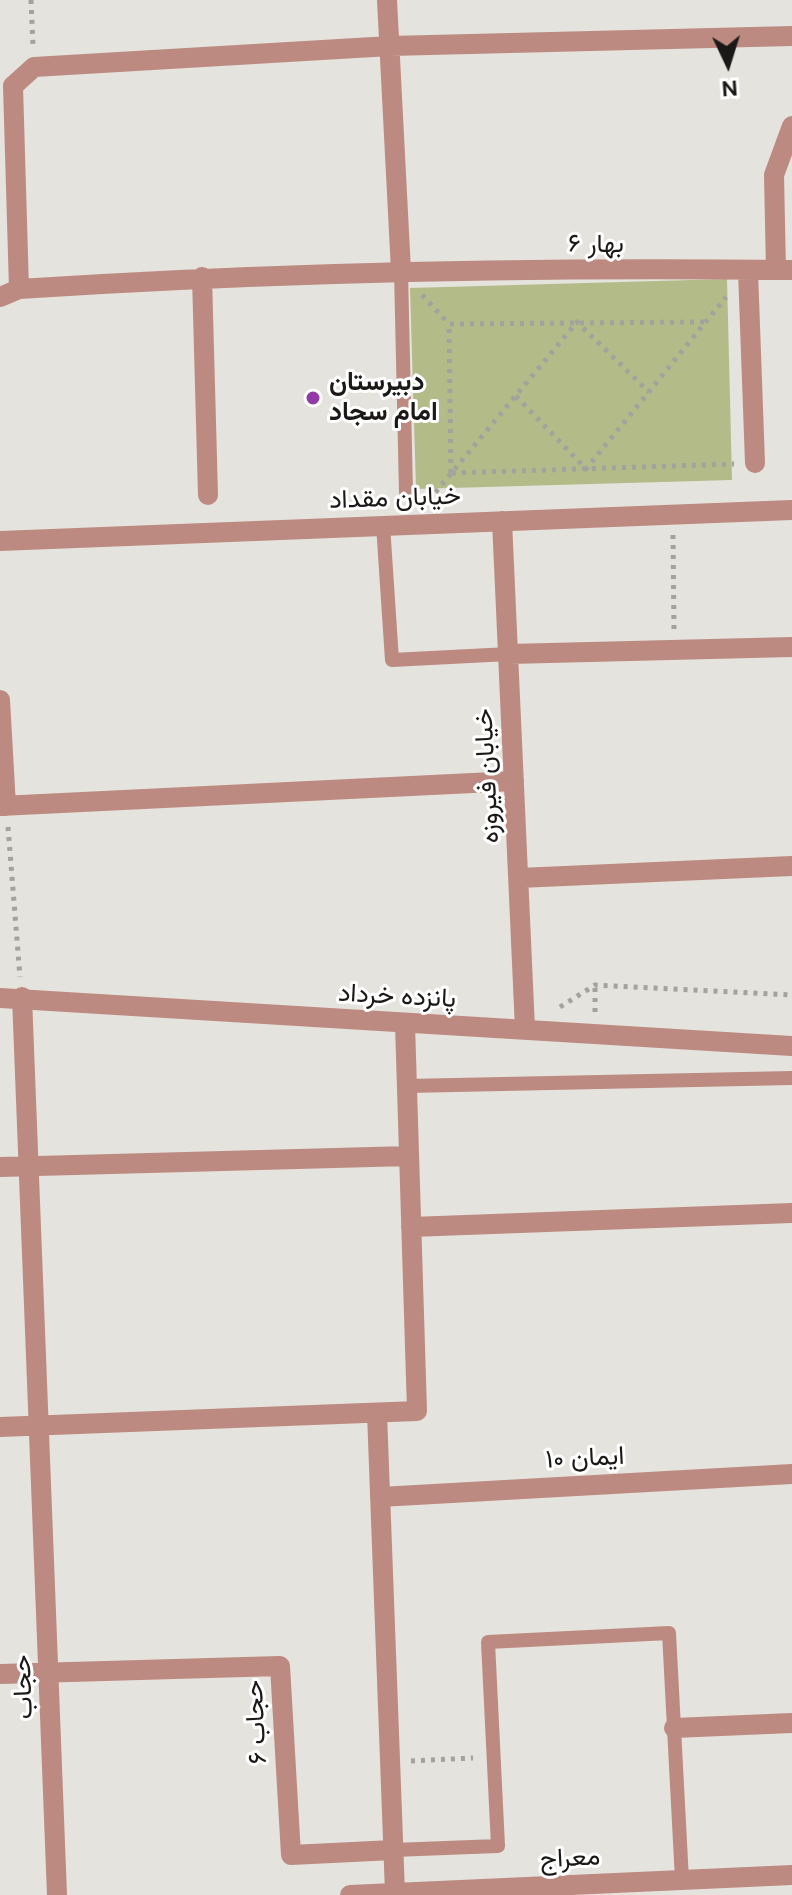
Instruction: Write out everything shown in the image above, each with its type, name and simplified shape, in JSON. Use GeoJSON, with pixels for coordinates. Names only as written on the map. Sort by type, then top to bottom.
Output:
{"type":"FeatureCollection","features":[{"type":"Feature","properties":{"kind":"street"},"geometry":{"type":"LineString","coordinates":[[387,0],[401,271]]}},
{"type":"Feature","properties":{"kind":"street"},"geometry":{"type":"LineString","coordinates":[[9,293],[7,86],[34,67],[390,46],[792,36]]}},
{"type":"Feature","properties":{"kind":"street"},"geometry":{"type":"LineString","coordinates":[[784,270],[774,175],[792,126]]}},
{"type":"Feature","properties":{"kind":"street"},"geometry":{"type":"LineString","coordinates":[[774,175],[792,189]]}},
{"type":"Feature","properties":{"kind":"street","name":"بهار ۶"},"geometry":{"type":"LineString","coordinates":[[9,293],[202,277],[401,271],[784,270]]}},
{"type":"Feature","properties":{"kind":"street"},"geometry":{"type":"LineString","coordinates":[[748,271],[755,463]]}},
{"type":"Feature","properties":{"kind":"street"},"geometry":{"type":"LineString","coordinates":[[202,277],[208,495]]}},
{"type":"Feature","properties":{"kind":"street","name":"خیابان مقداد"},"geometry":{"type":"LineString","coordinates":[[0,541],[792,510]]}},
{"type":"Feature","properties":{"kind":"street","name":"خیابان فیروزه"},"geometry":{"type":"LineString","coordinates":[[502,521],[525,1029]]}},
{"type":"Feature","properties":{"kind":"street"},"geometry":{"type":"LineString","coordinates":[[509,654],[792,647]]}},
{"type":"Feature","properties":{"kind":"street"},"geometry":{"type":"LineString","coordinates":[[0,700],[3,806],[514,781]]}},
{"type":"Feature","properties":{"kind":"street"},"geometry":{"type":"LineString","coordinates":[[519,878],[792,866]]}},
{"type":"Feature","properties":{"kind":"street","name":"حجاب"},"geometry":{"type":"LineString","coordinates":[[22,997],[57,1895]]}},
{"type":"Feature","properties":{"kind":"street","name":"پانزده خرداد"},"geometry":{"type":"LineString","coordinates":[[0,998],[792,1046]]}},
{"type":"Feature","properties":{"kind":"street"},"geometry":{"type":"LineString","coordinates":[[0,1427],[417,1411],[405,1024]]}},
{"type":"Feature","properties":{"kind":"street"},"geometry":{"type":"LineString","coordinates":[[0,1167],[409,1156]]}},
{"type":"Feature","properties":{"kind":"street"},"geometry":{"type":"LineString","coordinates":[[411,1227],[792,1213]]}},
{"type":"Feature","properties":{"kind":"street"},"geometry":{"type":"LineString","coordinates":[[377,1413],[395,1893]]}},
{"type":"Feature","properties":{"kind":"street","name":"ایمان ۱۰"},"geometry":{"type":"LineString","coordinates":[[380,1497],[792,1474]]}},
{"type":"Feature","properties":{"kind":"street","name":"حجاب ۶"},"geometry":{"type":"LineString","coordinates":[[49,1671],[280,1666],[291,1855],[393,1850]]}},
{"type":"Feature","properties":{"kind":"street"},"geometry":{"type":"LineString","coordinates":[[0,1674],[49,1671]]}},
{"type":"Feature","properties":{"kind":"street"},"geometry":{"type":"LineString","coordinates":[[674,1728],[792,1723]]}},
{"type":"Feature","properties":{"kind":"street","name":"معراج"},"geometry":{"type":"LineString","coordinates":[[350,1895],[792,1875]]}},
{"type":"Feature","properties":{"kind":"lane"},"geometry":{"type":"LineString","coordinates":[[401,271],[406,492]]}},
{"type":"Feature","properties":{"kind":"lane"},"geometry":{"type":"LineString","coordinates":[[383,525],[392,660],[509,654]]}},
{"type":"Feature","properties":{"kind":"lane"},"geometry":{"type":"LineString","coordinates":[[407,1086],[792,1078]]}},
{"type":"Feature","properties":{"kind":"lane"},"geometry":{"type":"LineString","coordinates":[[393,1850],[498,1846],[488,1642],[669,1633],[682,1880]]}},
{"type":"Feature","properties":{"kind":"path"},"geometry":{"type":"LineString","coordinates":[[31,0],[34,67]]}},
{"type":"Feature","properties":{"kind":"path"},"geometry":{"type":"LineString","coordinates":[[586,469],[748,271]]}},
{"type":"Feature","properties":{"kind":"path"},"geometry":{"type":"LineString","coordinates":[[577,322],[649,392]]}},
{"type":"Feature","properties":{"kind":"path"},"geometry":{"type":"LineString","coordinates":[[451,473],[577,322]]}},
{"type":"Feature","properties":{"kind":"path"},"geometry":{"type":"LineString","coordinates":[[451,473],[449,324],[706,322]]}},
{"type":"Feature","properties":{"kind":"path"},"geometry":{"type":"LineString","coordinates":[[516,396],[586,469]]}},
{"type":"Feature","properties":{"kind":"path"},"geometry":{"type":"LineString","coordinates":[[451,473],[755,463]]}},
{"type":"Feature","properties":{"kind":"path"},"geometry":{"type":"LineString","coordinates":[[673,514],[674,648]]}},
{"type":"Feature","properties":{"kind":"path"},"geometry":{"type":"LineString","coordinates":[[3,806],[22,997]]}},
{"type":"Feature","properties":{"kind":"path"},"geometry":{"type":"LineString","coordinates":[[525,1029],[595,985],[792,995]]}},
{"type":"Feature","properties":{"kind":"path"},"geometry":{"type":"LineString","coordinates":[[390,1762],[494,1757]]}},
{"type":"Feature","properties":{"kind":"green space"},"geometry":{"type":"Polygon","coordinates":[[[727,279],[732,480],[416,489],[410,288],[727,279]]]}},
{"type":"Feature","properties":{"kind":"place","name":"دبیرستان امام سجاد"},"geometry":{"type":"Point","coordinates":[313,398]}}]}
